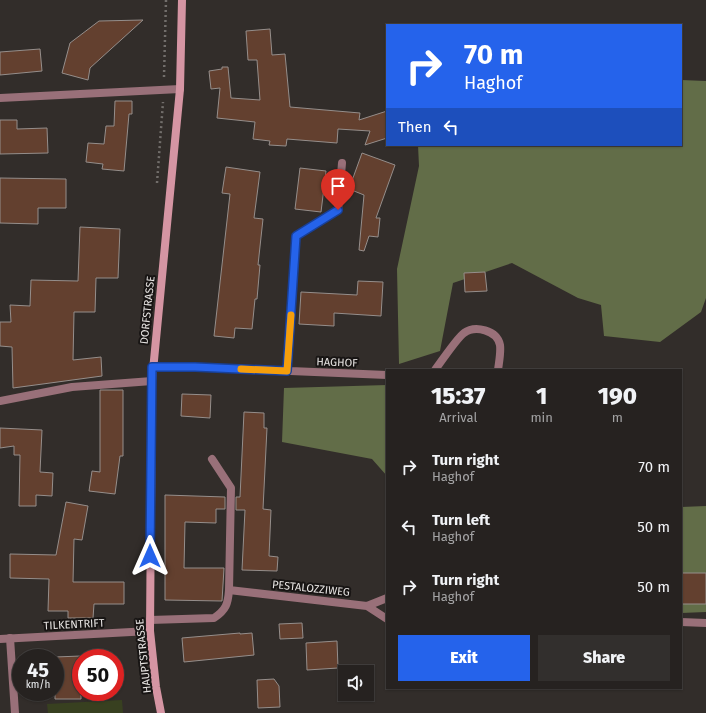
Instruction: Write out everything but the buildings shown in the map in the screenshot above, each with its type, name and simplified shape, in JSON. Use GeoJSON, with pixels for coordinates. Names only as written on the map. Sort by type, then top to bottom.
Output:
{"type":"FeatureCollection","features":[{"type":"Feature","properties":{"kind":"main road","name":"DORFSTRASSE"},"geometry":{"type":"LineString","coordinates":[[152,381],[152,367],[180,89],[182,0]]}},
{"type":"Feature","properties":{"kind":"main road","name":"HAUPTSTRASSE"},"geometry":{"type":"LineString","coordinates":[[152,381],[150,631],[156,687],[161,713]]}},
{"type":"Feature","properties":{"kind":"street"},"geometry":{"type":"LineString","coordinates":[[0,98],[180,89]]}},
{"type":"Feature","properties":{"kind":"street"},"geometry":{"type":"LineString","coordinates":[[287,371],[296,236],[338,210],[342,163]]}},
{"type":"Feature","properties":{"kind":"street"},"geometry":{"type":"LineString","coordinates":[[436,369],[463,333],[474,329],[482,329],[492,333],[500,344],[498,369]]}},
{"type":"Feature","properties":{"kind":"street","name":"HAGHOF"},"geometry":{"type":"LineString","coordinates":[[152,367],[195,367],[386,375]]}},
{"type":"Feature","properties":{"kind":"street"},"geometry":{"type":"LineString","coordinates":[[0,401],[72,387],[152,381]]}},
{"type":"Feature","properties":{"kind":"street"},"geometry":{"type":"LineString","coordinates":[[150,620],[214,618],[222,612],[229,602],[231,488],[212,459]]}},
{"type":"Feature","properties":{"kind":"street","name":"PESTALOZZIWEG"},"geometry":{"type":"LineString","coordinates":[[229,590],[367,606],[386,618]]}},
{"type":"Feature","properties":{"kind":"street"},"geometry":{"type":"LineString","coordinates":[[367,606],[386,598]]}},
{"type":"Feature","properties":{"kind":"street"},"geometry":{"type":"LineString","coordinates":[[682,622],[706,622]]}},
{"type":"Feature","properties":{"kind":"street","name":"TILKENTRIFT"},"geometry":{"type":"LineString","coordinates":[[0,639],[150,631]]}},
{"type":"Feature","properties":{"kind":"street"},"geometry":{"type":"LineString","coordinates":[[10,638],[15,713]]}},
{"type":"Feature","properties":{"kind":"green space"},"geometry":{"type":"Polygon","coordinates":[[[682,80],[706,81],[706,298],[701,312],[660,342],[604,336],[601,305],[578,298],[512,263],[453,283],[440,351],[399,364],[397,269],[419,166],[418,146],[682,146],[682,80]]]}},
{"type":"Feature","properties":{"kind":"green space"},"geometry":{"type":"Polygon","coordinates":[[[386,385],[386,475],[372,459],[282,442],[284,388],[386,385]]]}},
{"type":"Feature","properties":{"kind":"green space"},"geometry":{"type":"Polygon","coordinates":[[[706,506],[706,612],[682,613],[682,507],[706,506]]]}},
{"type":"Feature","properties":{"kind":"green space"},"geometry":{"type":"Polygon","coordinates":[[[122,701],[123,713],[48,713],[47,704],[122,701]]]}},
{"type":"Feature","properties":{"kind":"slow traffic"},"geometry":{"type":"LineString","coordinates":[[241,369],[287,371],[291,315]]}},
{"type":"Feature","properties":{"kind":"route"},"geometry":{"type":"LineString","coordinates":[[150,556],[152,367],[195,367],[287,371],[296,236],[338,210]]}}]}
